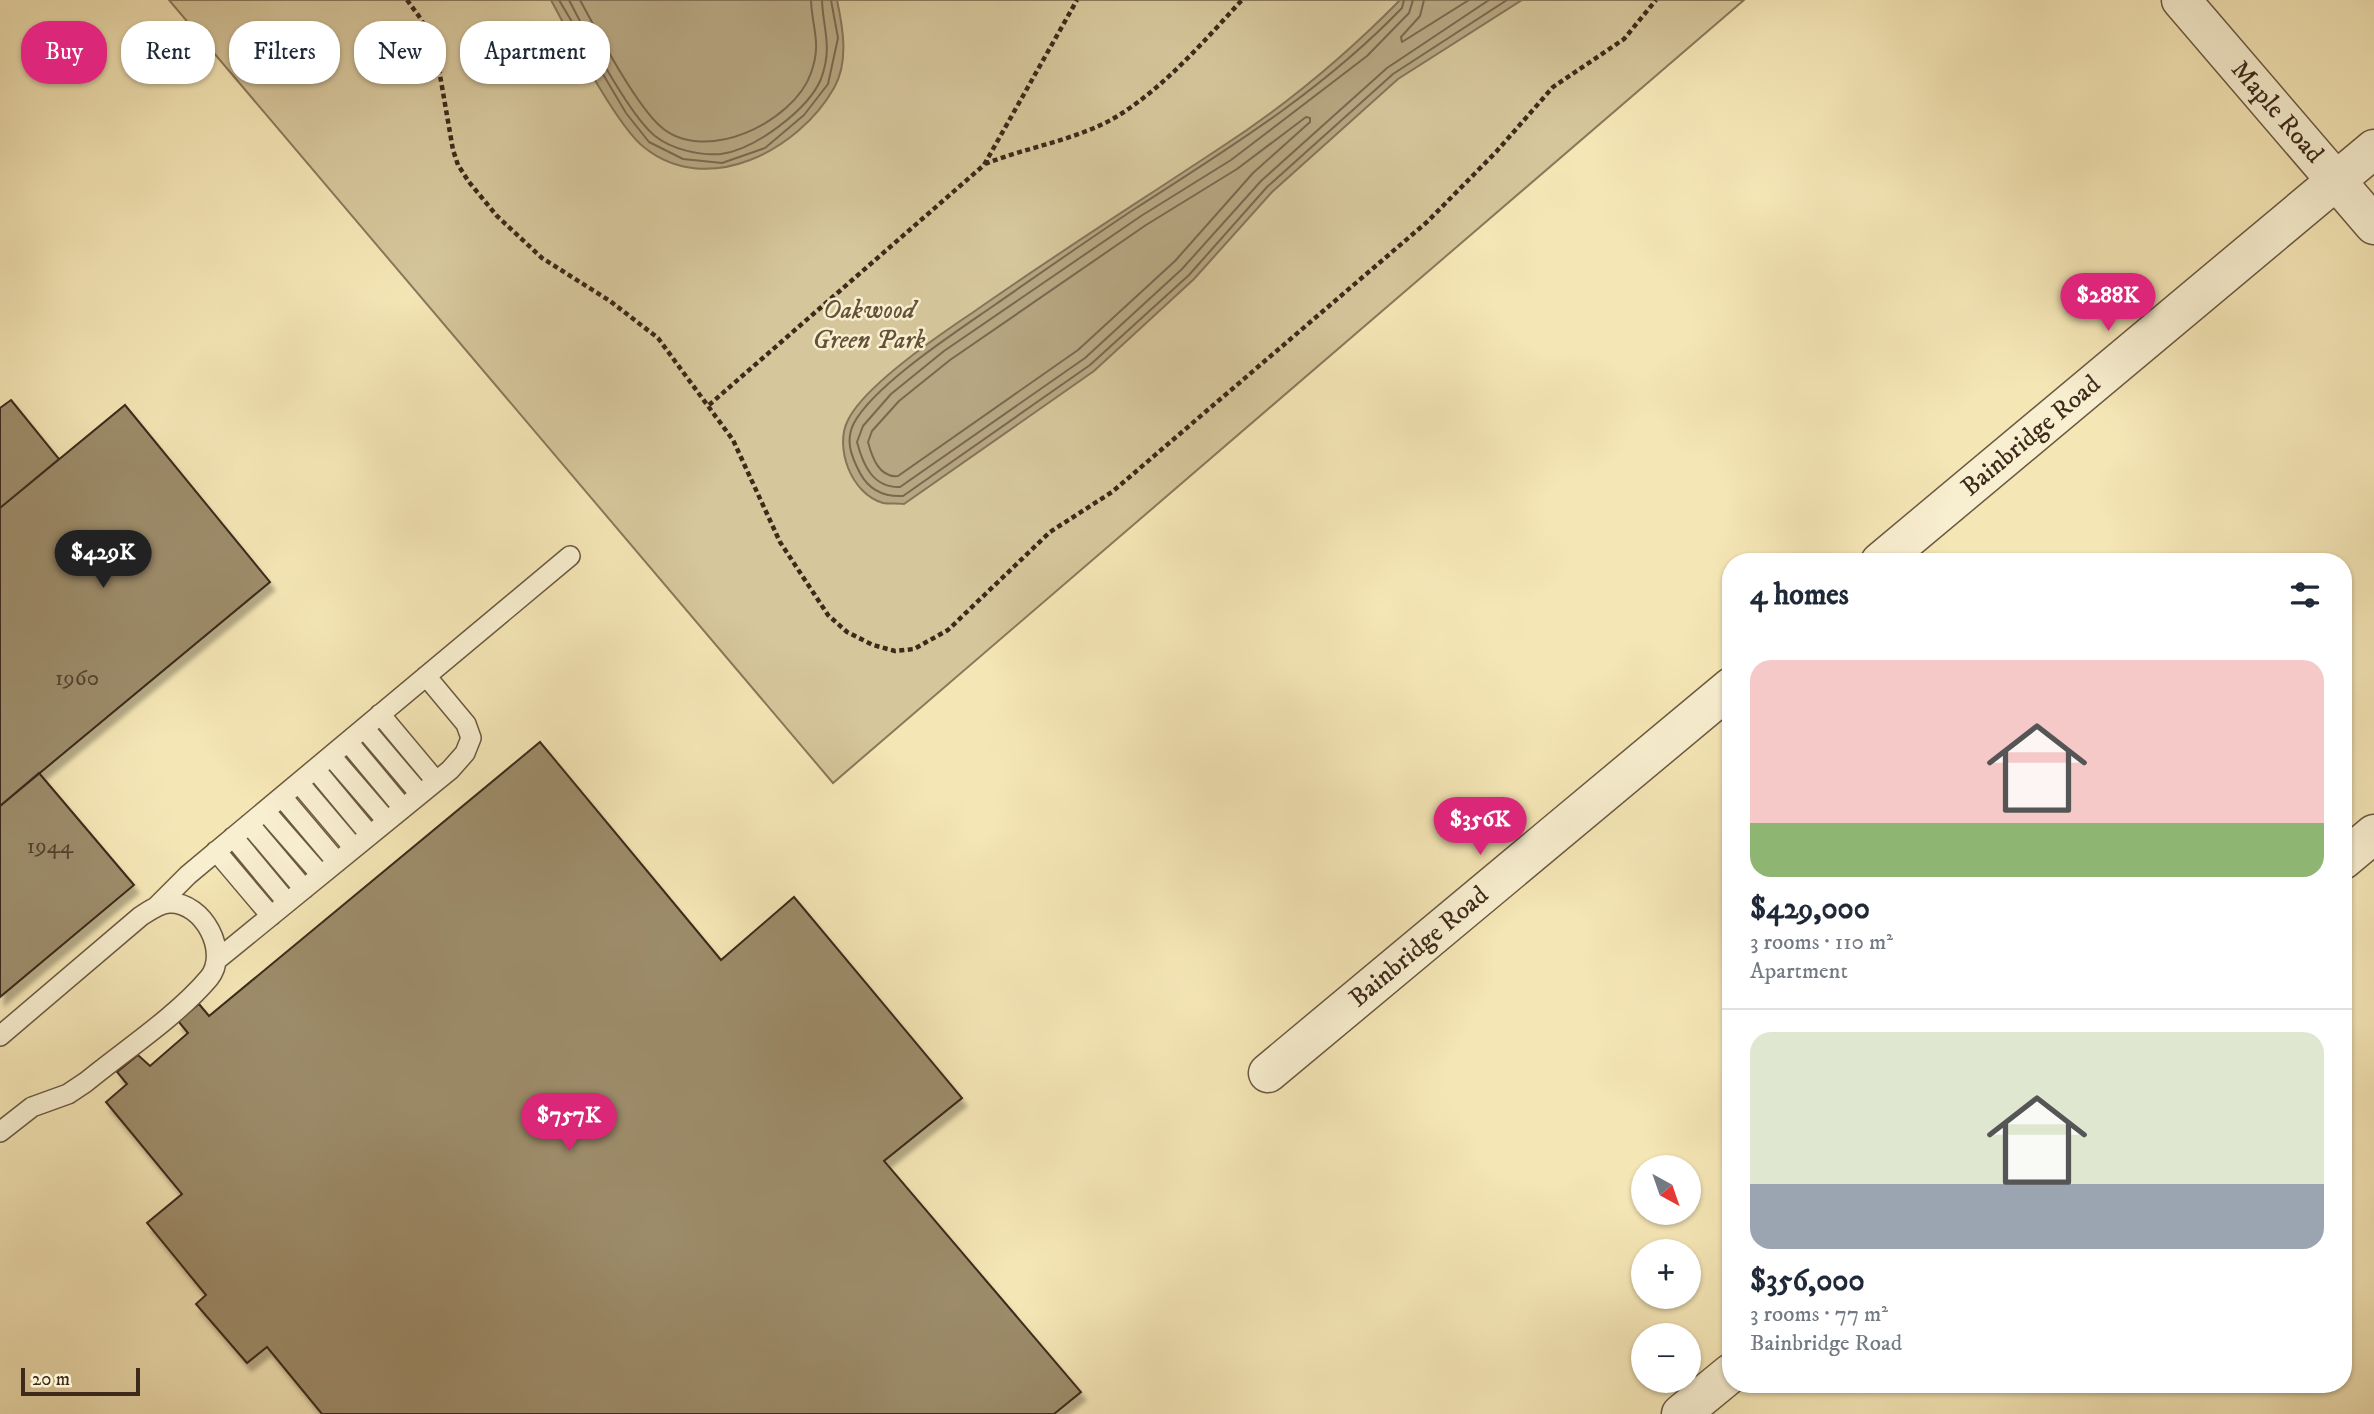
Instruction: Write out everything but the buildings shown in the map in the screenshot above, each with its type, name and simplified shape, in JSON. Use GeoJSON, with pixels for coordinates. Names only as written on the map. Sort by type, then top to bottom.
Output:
{"type":"FeatureCollection","features":[{"type":"Feature","properties":{"kind":"street","name":"Maple Road"},"geometry":{"type":"LineString","coordinates":[[2181,0],[2374,225]]}},
{"type":"Feature","properties":{"kind":"street","name":"Bainbridge Road"},"geometry":{"type":"LineString","coordinates":[[1891,553],[2374,149]]}},
{"type":"Feature","properties":{"kind":"street","name":"Bainbridge Road"},"geometry":{"type":"LineString","coordinates":[[1268,1073],[1722,695]]}},
{"type":"Feature","properties":{"kind":"street"},"geometry":{"type":"LineString","coordinates":[[2352,852],[2374,834]]}},
{"type":"Feature","properties":{"kind":"street"},"geometry":{"type":"LineString","coordinates":[[1681,1414],[1722,1380]]}},
{"type":"Feature","properties":{"kind":"lane"},"geometry":{"type":"LineString","coordinates":[[0,1036],[141,916],[156,907],[216,851],[570,556]]}},
{"type":"Feature","properties":{"kind":"lane"},"geometry":{"type":"LineString","coordinates":[[0,1132],[33,1107],[68,1094],[86,1082],[191,996],[211,976],[219,959],[466,754],[471,738],[466,724],[426,676]]}},
{"type":"Feature","properties":{"kind":"lane"},"geometry":{"type":"LineString","coordinates":[[380,714],[436,781]]}},
{"type":"Feature","properties":{"kind":"lane"},"geometry":{"type":"LineString","coordinates":[[364,728],[420,794]]}},
{"type":"Feature","properties":{"kind":"lane"},"geometry":{"type":"LineString","coordinates":[[348,742],[403,808]]}},
{"type":"Feature","properties":{"kind":"lane"},"geometry":{"type":"LineString","coordinates":[[331,755],[387,821]]}},
{"type":"Feature","properties":{"kind":"lane"},"geometry":{"type":"LineString","coordinates":[[315,769],[370,835]]}},
{"type":"Feature","properties":{"kind":"lane"},"geometry":{"type":"LineString","coordinates":[[299,783],[354,848]]}},
{"type":"Feature","properties":{"kind":"lane"},"geometry":{"type":"LineString","coordinates":[[282,797],[337,862]]}},
{"type":"Feature","properties":{"kind":"lane"},"geometry":{"type":"LineString","coordinates":[[265,811],[321,875]]}},
{"type":"Feature","properties":{"kind":"lane"},"geometry":{"type":"LineString","coordinates":[[249,824],[304,889]]}},
{"type":"Feature","properties":{"kind":"lane"},"geometry":{"type":"LineString","coordinates":[[233,838],[287,902]]}},
{"type":"Feature","properties":{"kind":"lane"},"geometry":{"type":"LineString","coordinates":[[216,851],[271,916]]}},
{"type":"Feature","properties":{"kind":"lane"},"geometry":{"type":"LineString","coordinates":[[156,907],[169,903],[195,914],[215,940],[219,959]]}},
{"type":"Feature","properties":{"kind":"path"},"geometry":{"type":"LineString","coordinates":[[407,0],[421,19],[436,52],[453,149],[458,165],[469,182],[497,216],[553,268],[610,301],[659,338],[733,440],[780,542],[828,614],[847,632],[873,645],[895,651],[914,649],[948,630],[1050,532],[1112,492],[1427,222],[1486,162],[1553,87],[1624,39],[1656,0]]}},
{"type":"Feature","properties":{"kind":"path"},"geometry":{"type":"LineString","coordinates":[[709,405],[984,165],[1077,0]]}},
{"type":"Feature","properties":{"kind":"path"},"geometry":{"type":"LineString","coordinates":[[984,165],[1115,118],[1146,96],[1185,61],[1242,0]]}},
{"type":"Feature","properties":{"kind":"green space","name":"Oakwood Green Park"},"geometry":{"type":"Polygon","coordinates":[[[169,0],[1744,0],[833,783],[240,84],[340,84],[340,21],[229,21],[229,71],[215,54],[215,21],[187,21],[169,0]]]}},
{"type":"Feature","properties":{"kind":"water"},"geometry":{"type":"Polygon","coordinates":[[[551,0],[837,0],[843,33],[842,67],[834,88],[799,131],[750,160],[723,167],[696,168],[670,162],[645,148],[621,121],[597,84],[610,84],[610,21],[562,21],[551,0]]]}},
{"type":"Feature","properties":{"kind":"water"},"geometry":{"type":"Polygon","coordinates":[[[1400,0],[1522,0],[1398,79],[1272,192],[1194,279],[1094,371],[904,504],[883,503],[862,490],[854,480],[844,456],[844,431],[857,406],[886,377],[923,347],[1064,250],[1268,115],[1336,60],[1400,0]]]}}]}
